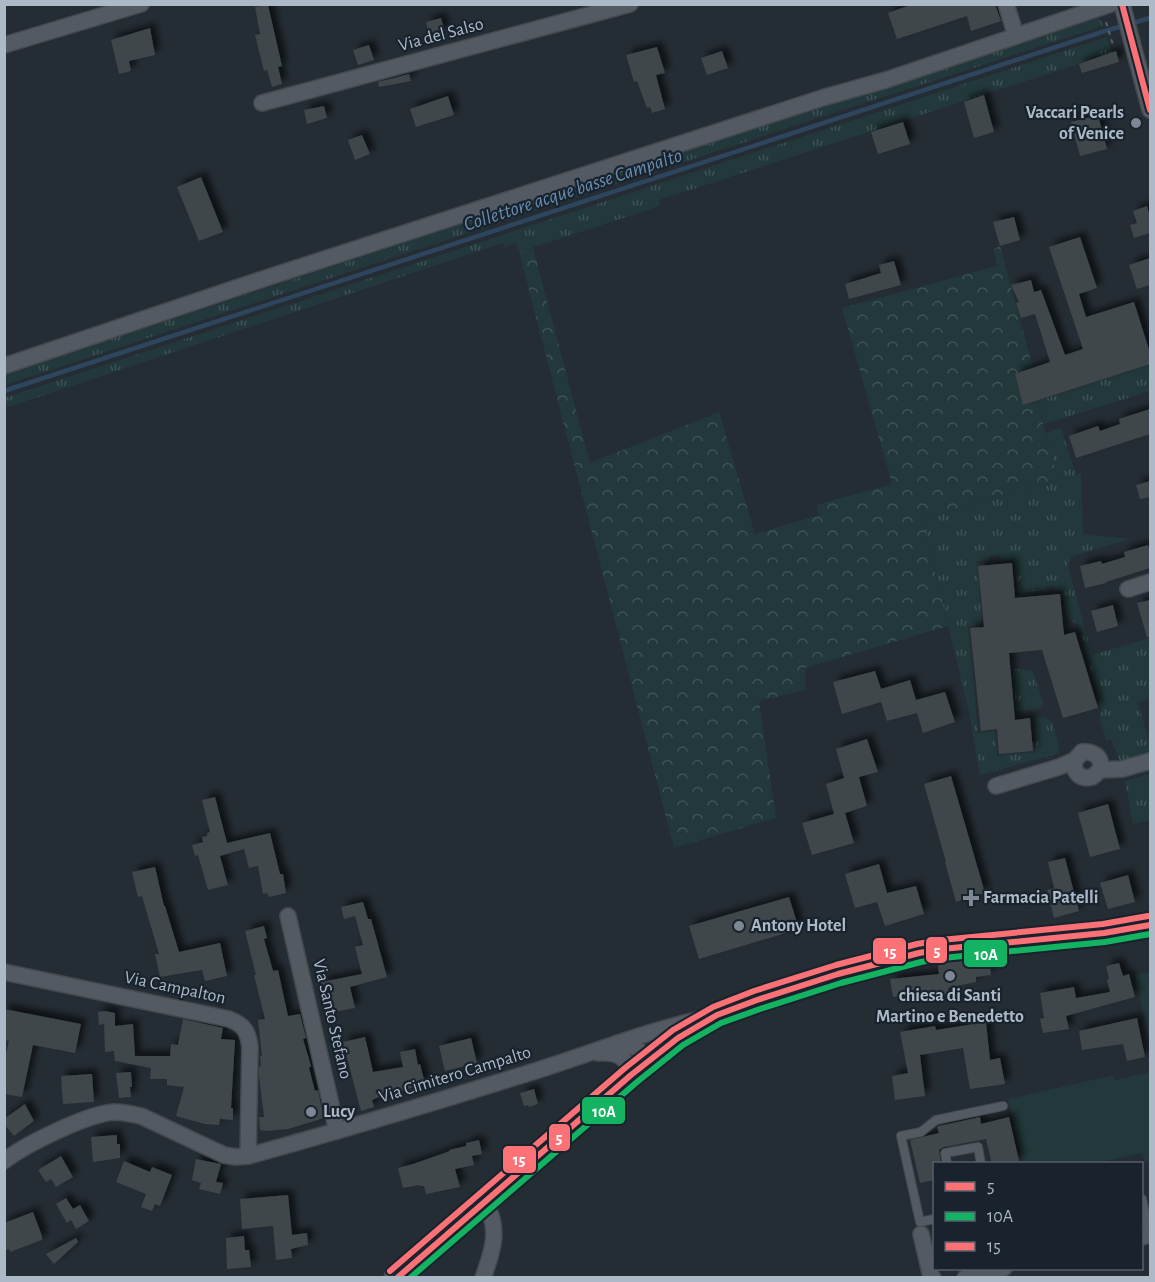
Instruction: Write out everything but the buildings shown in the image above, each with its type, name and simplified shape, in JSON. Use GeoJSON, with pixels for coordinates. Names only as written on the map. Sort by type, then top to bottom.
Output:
{"type":"FeatureCollection","features":[{"type":"Feature","properties":{"kind":"main road"},"geometry":{"type":"LineString","coordinates":[[396,1278],[648,1061],[678,1038],[717,1015],[838,974],[919,953],[1104,933],[1150,925]]}},
{"type":"Feature","properties":{"kind":"street"},"geometry":{"type":"LineString","coordinates":[[4,45],[141,4]]}},
{"type":"Feature","properties":{"kind":"street","name":"Via del Salso"},"geometry":{"type":"LineString","coordinates":[[262,103],[630,4]]}},
{"type":"Feature","properties":{"kind":"street"},"geometry":{"type":"LineString","coordinates":[[1006,4],[1016,36]]}},
{"type":"Feature","properties":{"kind":"street"},"geometry":{"type":"LineString","coordinates":[[4,366],[274,275],[811,102],[886,80],[1016,36],[1115,9],[1131,40],[1150,110]]}},
{"type":"Feature","properties":{"kind":"street"},"geometry":{"type":"LineString","coordinates":[[1128,590],[1150,582]]}},
{"type":"Feature","properties":{"kind":"street"},"geometry":{"type":"LineString","coordinates":[[996,786],[1075,760],[1077,774],[1087,778],[1100,770],[1122,769],[1150,761]]}},
{"type":"Feature","properties":{"kind":"street","name":"Via Santo Stefano"},"geometry":{"type":"LineString","coordinates":[[288,916],[337,1131]]}},
{"type":"Feature","properties":{"kind":"street","name":"Via Campalton"},"geometry":{"type":"LineString","coordinates":[[4,972],[230,1019],[239,1023],[249,1037],[250,1047],[248,1156]]}},
{"type":"Feature","properties":{"kind":"street","name":"Via Cimitero Campalto"},"geometry":{"type":"LineString","coordinates":[[4,1161],[46,1136],[87,1118],[114,1112],[141,1116],[224,1155],[248,1156],[580,1057],[675,1024],[717,1015]]}},
{"type":"Feature","properties":{"kind":"street"},"geometry":{"type":"LineString","coordinates":[[618,1043],[640,1050],[648,1061]]}},
{"type":"Feature","properties":{"kind":"street","name":"Via Cimitero Campalto"},"geometry":{"type":"LineString","coordinates":[[580,1057],[601,1053],[615,1054],[630,1066],[631,1075]]}},
{"type":"Feature","properties":{"kind":"street"},"geometry":{"type":"LineString","coordinates":[[483,1278],[491,1256],[495,1232],[494,1221],[484,1201]]}},
{"type":"Feature","properties":{"kind":"street"},"geometry":{"type":"LineString","coordinates":[[921,1234],[933,1278]]}},
{"type":"Feature","properties":{"kind":"street"},"geometry":{"type":"LineString","coordinates":[[965,1278],[1000,1270]]}},
{"type":"Feature","properties":{"kind":"lane"},"geometry":{"type":"LineString","coordinates":[[933,1219],[920,1222],[901,1136],[921,1132],[936,1120],[1003,1106]]}},
{"type":"Feature","properties":{"kind":"lane"},"geometry":{"type":"LineString","coordinates":[[947,1162],[945,1154],[978,1147],[981,1162]]}},
{"type":"Feature","properties":{"kind":"lane"},"geometry":{"type":"LineString","coordinates":[[1143,1204],[1150,1235]]}},
{"type":"Feature","properties":{"kind":"path"},"geometry":{"type":"LineString","coordinates":[[1113,45],[1115,9]]}},
{"type":"Feature","properties":{"kind":"green space"},"geometry":{"type":"Polygon","coordinates":[[[1100,18],[1103,26],[5,385],[4,374],[841,100],[1100,18]]]}},
{"type":"Feature","properties":{"kind":"green space"},"geometry":{"type":"Polygon","coordinates":[[[1107,37],[1112,53],[659,200],[660,206],[519,252],[516,243],[504,247],[503,243],[5,408],[4,398],[1107,37]]]}},
{"type":"Feature","properties":{"kind":"green space"},"geometry":{"type":"Polygon","coordinates":[[[1000,246],[1033,368],[1015,374],[1023,405],[1037,401],[1058,479],[922,519],[948,626],[805,668],[805,690],[759,701],[776,818],[674,848],[519,252],[533,248],[590,463],[719,412],[755,534],[819,515],[816,505],[892,484],[842,308],[997,266],[994,249],[1000,246]]]}},
{"type":"Feature","properties":{"kind":"green space"},"geometry":{"type":"Polygon","coordinates":[[[1150,364],[1150,391],[1044,424],[1037,401],[1150,364]]]}},
{"type":"Feature","properties":{"kind":"green space"},"geometry":{"type":"Polygon","coordinates":[[[1061,428],[1076,474],[1081,473],[1083,534],[1131,539],[1076,555],[1070,558],[1068,566],[1092,655],[1150,638],[1150,698],[1138,702],[1150,745],[1150,754],[1121,764],[1111,739],[1106,740],[1099,717],[1102,711],[1078,625],[1066,616],[1062,590],[1055,590],[1054,586],[1046,587],[1046,590],[1026,592],[1028,620],[1019,608],[1014,559],[1001,560],[1000,555],[989,556],[989,560],[977,561],[982,625],[968,626],[978,733],[995,731],[997,756],[1036,752],[1034,718],[1045,718],[1049,719],[1053,725],[1060,753],[980,775],[968,707],[922,519],[1058,479],[1046,433],[1061,428]]]}},
{"type":"Feature","properties":{"kind":"green space"},"geometry":{"type":"Polygon","coordinates":[[[1013,669],[1033,671],[1044,705],[1039,709],[1016,711],[1013,669]]]}},
{"type":"Feature","properties":{"kind":"green space"},"geometry":{"type":"Polygon","coordinates":[[[1150,774],[1150,820],[1133,824],[1125,781],[1150,774]]]}},
{"type":"Feature","properties":{"kind":"green space"},"geometry":{"type":"Polygon","coordinates":[[[1150,972],[1150,1044],[1135,975],[1150,972]]]}},
{"type":"Feature","properties":{"kind":"green space"},"geometry":{"type":"Polygon","coordinates":[[[1150,1072],[1150,1161],[1145,1162],[1142,1153],[1102,1162],[1023,1162],[1008,1099],[1114,1075],[1115,1080],[1150,1072]]]}},
{"type":"Feature","properties":{"kind":"waterway","name":"Collettore acque basse Campalto"},"geometry":{"type":"LineString","coordinates":[[4,391],[1150,18]]}},
{"type":"Feature","properties":{"kind":"transit line","name":"5"},"geometry":{"type":"LineString","coordinates":[[1122,4],[1150,110]]}},
{"type":"Feature","properties":{"kind":"transit line","name":"15"},"geometry":{"type":"LineString","coordinates":[[390,1271],[625,1068],[673,1030],[713,1007],[754,991],[836,965],[917,944],[1103,924],[1148,916]]}},
{"type":"Feature","properties":{"kind":"transit line","name":"5"},"geometry":{"type":"LineString","coordinates":[[397,1278],[631,1075],[678,1038],[717,1015],[838,974],[919,953],[1104,933],[1150,925]]}},
{"type":"Feature","properties":{"kind":"transit line","name":"10A"},"geometry":{"type":"LineString","coordinates":[[410,1278],[637,1082],[683,1045],[721,1023],[841,983],[921,962],[1105,942],[1150,934]]}},
{"type":"Feature","properties":{"kind":"place","name":"Vaccari Pearls of Venice"},"geometry":{"type":"Point","coordinates":[1136,123]}},
{"type":"Feature","properties":{"kind":"place","name":"Farmacia Patelli"},"geometry":{"type":"Point","coordinates":[971,898]}},
{"type":"Feature","properties":{"kind":"place","name":"Antony Hotel"},"geometry":{"type":"Point","coordinates":[739,926]}},
{"type":"Feature","properties":{"kind":"place","name":"chiesa di Santi Martino e Benedetto"},"geometry":{"type":"Point","coordinates":[950,976]}},
{"type":"Feature","properties":{"kind":"place","name":"Lucy"},"geometry":{"type":"Point","coordinates":[311,1112]}}]}
